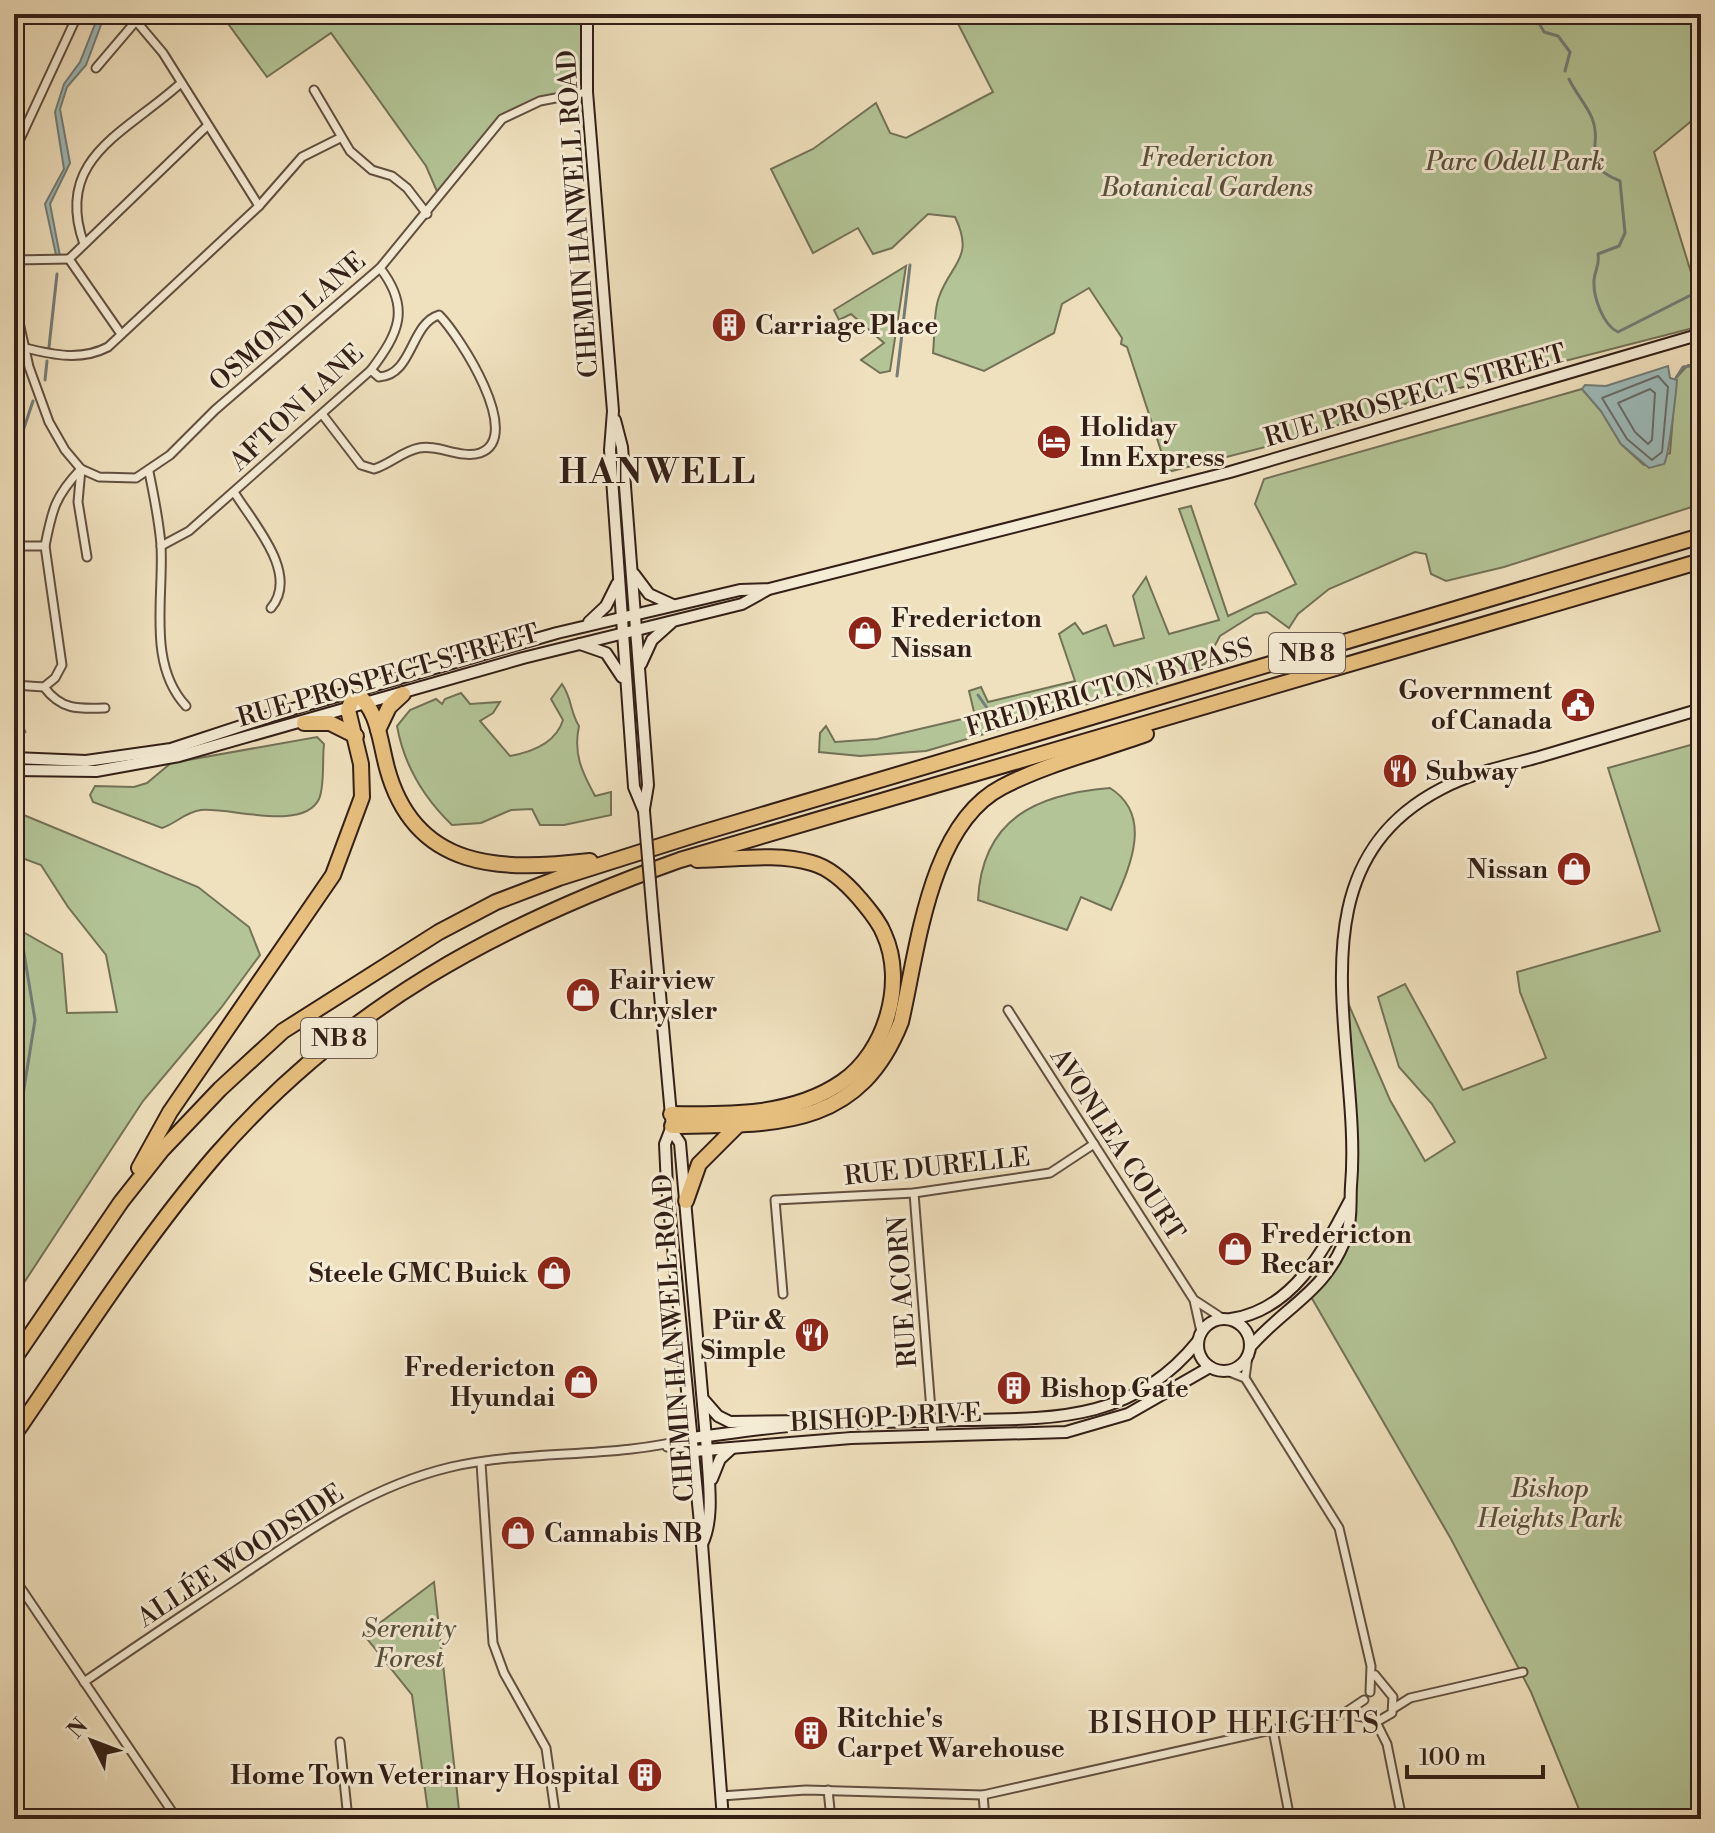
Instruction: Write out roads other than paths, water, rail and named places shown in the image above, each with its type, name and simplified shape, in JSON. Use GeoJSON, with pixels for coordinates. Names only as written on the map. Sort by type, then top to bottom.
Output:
{"type":"FeatureCollection","features":[{"type":"Feature","properties":{"kind":"highway","name":"FREDERICTON BYPASS"},"geometry":{"type":"LineString","coordinates":[[623,857],[1701,536]]}},
{"type":"Feature","properties":{"kind":"highway","name":"FREDERICTON BYPASS"},"geometry":{"type":"LineString","coordinates":[[680,860],[1263,692],[1701,561]]}},
{"type":"Feature","properties":{"kind":"highway"},"geometry":{"type":"LineString","coordinates":[[121,1202],[170,1112],[333,875],[362,797],[356,736],[348,710],[355,692],[370,704],[395,792],[422,830],[441,845],[479,861],[524,868],[623,857]]}},
{"type":"Feature","properties":{"kind":"highway"},"geometry":{"type":"LineString","coordinates":[[672,1124],[739,1124],[805,1117],[850,1094],[880,1066],[901,1022],[946,849],[968,813],[1000,788],[1263,692]]}},
{"type":"Feature","properties":{"kind":"highway"},"geometry":{"type":"LineString","coordinates":[[378,730],[389,707],[403,694]]}},
{"type":"Feature","properties":{"kind":"highway"},"geometry":{"type":"LineString","coordinates":[[304,723],[330,723],[356,736]]}},
{"type":"Feature","properties":{"kind":"highway","name":"NB 8"},"geometry":{"type":"LineString","coordinates":[[14,1359],[121,1202],[191,1120],[283,1031],[392,960],[482,910],[623,857]]}},
{"type":"Feature","properties":{"kind":"highway"},"geometry":{"type":"LineString","coordinates":[[672,1124],[778,1108],[824,1093],[845,1081],[875,1045],[891,1001],[891,957],[885,935],[851,889],[835,875],[815,863],[790,859],[680,860]]}},
{"type":"Feature","properties":{"kind":"highway","name":"NB 8"},"geometry":{"type":"LineString","coordinates":[[14,1435],[169,1215],[215,1157],[298,1072],[395,995],[490,939],[570,900],[680,860]]}},
{"type":"Feature","properties":{"kind":"highway"},"geometry":{"type":"LineString","coordinates":[[686,1201],[699,1164],[739,1124]]}},
{"type":"Feature","properties":{"kind":"main road","name":"CHEMIN HANWELL ROAD"},"geometry":{"type":"LineString","coordinates":[[587,14],[587,92],[613,411],[610,450],[625,684],[634,787],[644,811]]}},
{"type":"Feature","properties":{"kind":"main road","name":"RUE PROSPECT STREET"},"geometry":{"type":"LineString","coordinates":[[14,758],[86,761],[171,749],[584,625],[740,590],[769,589],[1230,472],[1701,334]]}},
{"type":"Feature","properties":{"kind":"main road","name":"CHEMIN HANWELL ROAD"},"geometry":{"type":"LineString","coordinates":[[613,411],[622,447],[632,571],[648,785],[644,811],[653,917],[672,1124],[680,1143],[686,1201],[707,1450],[709,1492],[706,1536],[702,1544]]}},
{"type":"Feature","properties":{"kind":"main road"},"geometry":{"type":"LineString","coordinates":[[632,571],[649,594],[675,606]]}},
{"type":"Feature","properties":{"kind":"main road"},"geometry":{"type":"LineString","coordinates":[[584,625],[606,606],[619,579]]}},
{"type":"Feature","properties":{"kind":"main road","name":"RUE PROSPECT STREET"},"geometry":{"type":"LineString","coordinates":[[14,770],[83,772],[136,766],[304,723],[578,644],[742,604],[769,589]]}},
{"type":"Feature","properties":{"kind":"main road"},"geometry":{"type":"LineString","coordinates":[[639,669],[652,640],[675,620]]}},
{"type":"Feature","properties":{"kind":"main road"},"geometry":{"type":"LineString","coordinates":[[578,644],[606,653],[625,684]]}},
{"type":"Feature","properties":{"kind":"main road"},"geometry":{"type":"LineString","coordinates":[[1350,1201],[1322,1253],[1295,1285],[1250,1316],[1206,1325],[1199,1337],[1200,1356],[1210,1367],[1227,1371],[1236,1368],[1249,1351],[1310,1295],[1324,1277],[1347,1234],[1350,1201],[1352,1134],[1341,976],[1343,938],[1350,895],[1375,847],[1418,804],[1460,780],[1701,709]]}},
{"type":"Feature","properties":{"kind":"main road","name":"CHEMIN HANWELL ROAD"},"geometry":{"type":"LineString","coordinates":[[672,1124],[665,1144],[667,1186],[694,1451],[723,1819]]}},
{"type":"Feature","properties":{"kind":"main road"},"geometry":{"type":"LineString","coordinates":[[1227,1319],[1246,1330],[1249,1351]]}},
{"type":"Feature","properties":{"kind":"main road","name":"BISHOP DRIVE"},"geometry":{"type":"LineString","coordinates":[[692,1438],[828,1423],[1055,1419],[1102,1408],[1164,1374],[1199,1337]]}},
{"type":"Feature","properties":{"kind":"main road","name":"BISHOP DRIVE"},"geometry":{"type":"LineString","coordinates":[[694,1451],[851,1438],[1085,1429],[1128,1414],[1210,1367]]}},
{"type":"Feature","properties":{"kind":"main road"},"geometry":{"type":"LineString","coordinates":[[701,1396],[718,1416],[730,1422],[805,1419],[828,1423]]}},
{"type":"Feature","properties":{"kind":"main road"},"geometry":{"type":"LineString","coordinates":[[709,1492],[717,1464],[732,1448]]}},
{"type":"Feature","properties":{"kind":"street"},"geometry":{"type":"LineString","coordinates":[[14,152],[78,14]]}},
{"type":"Feature","properties":{"kind":"street"},"geometry":{"type":"LineString","coordinates":[[96,68],[136,21],[181,83],[206,127],[259,206]]}},
{"type":"Feature","properties":{"kind":"street"},"geometry":{"type":"LineString","coordinates":[[84,244],[74,218],[74,192],[82,172],[99,152],[181,83]]}},
{"type":"Feature","properties":{"kind":"street"},"geometry":{"type":"LineString","coordinates":[[314,90],[340,138],[362,163],[407,188],[427,214]]}},
{"type":"Feature","properties":{"kind":"street","name":"OSMOND LANE"},"geometry":{"type":"LineString","coordinates":[[149,472],[215,410],[380,268],[502,119],[540,101],[587,92]]}},
{"type":"Feature","properties":{"kind":"street"},"geometry":{"type":"LineString","coordinates":[[14,260],[69,259],[206,127]]}},
{"type":"Feature","properties":{"kind":"street"},"geometry":{"type":"LineString","coordinates":[[25,348],[61,356],[93,355],[121,334],[259,206],[302,157],[340,138]]}},
{"type":"Feature","properties":{"kind":"street"},"geometry":{"type":"LineString","coordinates":[[69,259],[121,334]]}},
{"type":"Feature","properties":{"kind":"street","name":"AFTON LANE"},"geometry":{"type":"LineString","coordinates":[[161,546],[189,531],[371,370],[392,342],[398,323],[394,285],[380,268]]}},
{"type":"Feature","properties":{"kind":"street"},"geometry":{"type":"LineString","coordinates":[[14,300],[25,348],[49,422],[81,469],[99,477],[115,478],[136,478],[149,472],[161,546],[163,659],[173,692],[186,706]]}},
{"type":"Feature","properties":{"kind":"street"},"geometry":{"type":"LineString","coordinates":[[322,414],[361,465],[374,469],[419,448],[478,453],[489,447],[496,435],[497,419],[483,384],[439,315],[424,322],[407,356],[391,374],[379,377],[371,370]]}},
{"type":"Feature","properties":{"kind":"street"},"geometry":{"type":"LineString","coordinates":[[14,685],[44,687],[55,678],[62,665],[45,546],[53,506],[62,489],[81,469]]}},
{"type":"Feature","properties":{"kind":"street"},"geometry":{"type":"LineString","coordinates":[[81,469],[78,502],[87,557]]}},
{"type":"Feature","properties":{"kind":"street"},"geometry":{"type":"LineString","coordinates":[[234,492],[268,545],[276,565],[282,584],[281,597],[271,608]]}},
{"type":"Feature","properties":{"kind":"street"},"geometry":{"type":"LineString","coordinates":[[14,546],[45,546]]}},
{"type":"Feature","properties":{"kind":"street"},"geometry":{"type":"LineString","coordinates":[[44,687],[54,700],[72,709],[105,708]]}},
{"type":"Feature","properties":{"kind":"street","name":"AVONLEA COURT"},"geometry":{"type":"LineString","coordinates":[[1008,1010],[1194,1300],[1199,1337]]}},
{"type":"Feature","properties":{"kind":"street","name":"RUE DURELLE"},"geometry":{"type":"LineString","coordinates":[[783,1294],[775,1200],[914,1193],[1050,1173],[1094,1144]]}},
{"type":"Feature","properties":{"kind":"street","name":"RUE ACORN"},"geometry":{"type":"LineString","coordinates":[[914,1193],[933,1436]]}},
{"type":"Feature","properties":{"kind":"street","name":"AVONLEA COURT"},"geometry":{"type":"LineString","coordinates":[[1194,1300],[1227,1319]]}},
{"type":"Feature","properties":{"kind":"street"},"geometry":{"type":"LineString","coordinates":[[1245,1378],[1249,1351]]}},
{"type":"Feature","properties":{"kind":"street"},"geometry":{"type":"LineString","coordinates":[[721,1796],[828,1790],[983,1795],[1343,1714],[1364,1700],[1370,1692],[1371,1666],[1339,1528],[1245,1378],[1227,1371]]}},
{"type":"Feature","properties":{"kind":"street"},"geometry":{"type":"LineString","coordinates":[[661,1446],[692,1438]]}},
{"type":"Feature","properties":{"kind":"street"},"geometry":{"type":"LineString","coordinates":[[661,1446],[694,1451]]}},
{"type":"Feature","properties":{"kind":"street","name":"ALLÉE WOODSIDE"},"geometry":{"type":"LineString","coordinates":[[84,1682],[330,1515],[385,1488],[450,1467],[661,1446]]}},
{"type":"Feature","properties":{"kind":"street"},"geometry":{"type":"LineString","coordinates":[[481,1463],[493,1643],[504,1673],[546,1748],[556,1819]]}},
{"type":"Feature","properties":{"kind":"street"},"geometry":{"type":"LineString","coordinates":[[14,1578],[177,1819]]}},
{"type":"Feature","properties":{"kind":"street"},"geometry":{"type":"LineString","coordinates":[[1371,1666],[1387,1691],[1393,1710],[1387,1744]]}},
{"type":"Feature","properties":{"kind":"street"},"geometry":{"type":"LineString","coordinates":[[1343,1714],[1385,1719],[1410,1698],[1523,1672]]}},
{"type":"Feature","properties":{"kind":"street"},"geometry":{"type":"LineString","coordinates":[[1370,1692],[1387,1691],[1410,1698]]}},
{"type":"Feature","properties":{"kind":"street"},"geometry":{"type":"LineString","coordinates":[[1364,1700],[1364,1710],[1387,1744],[1402,1819]]}},
{"type":"Feature","properties":{"kind":"street"},"geometry":{"type":"LineString","coordinates":[[1273,1730],[1290,1819]]}},
{"type":"Feature","properties":{"kind":"street"},"geometry":{"type":"LineString","coordinates":[[340,1742],[348,1819]]}},
{"type":"Feature","properties":{"kind":"street"},"geometry":{"type":"LineString","coordinates":[[828,1790],[831,1819]]}},
{"type":"Feature","properties":{"kind":"street"},"geometry":{"type":"LineString","coordinates":[[983,1795],[985,1819]]}},
{"type":"Feature","properties":{"kind":"water"},"geometry":{"type":"Polygon","coordinates":[[[99,14],[105,14],[86,65],[67,87],[60,109],[70,163],[50,204],[60,256],[56,255],[45,204],[64,169],[55,112],[64,84],[80,62],[99,14]]]}},
{"type":"Feature","properties":{"kind":"water"},"geometry":{"type":"Polygon","coordinates":[[[1668,366],[1670,378],[1677,380],[1668,450],[1664,464],[1649,468],[1621,444],[1601,411],[1582,389],[1585,385],[1606,386],[1668,366]]]}},
{"type":"Feature","properties":{"kind":"waterway"},"geometry":{"type":"LineString","coordinates":[[1534,14],[1544,32],[1558,36],[1570,52],[1565,71]]}},
{"type":"Feature","properties":{"kind":"waterway"},"geometry":{"type":"LineString","coordinates":[[1569,79],[1592,118],[1595,162],[1607,175],[1620,181],[1625,233],[1619,246],[1598,254],[1594,280],[1597,302],[1604,317],[1618,332],[1697,292]]}},
{"type":"Feature","properties":{"kind":"waterway"},"geometry":{"type":"LineString","coordinates":[[897,376],[910,265]]}},
{"type":"Feature","properties":{"kind":"waterway"},"geometry":{"type":"LineString","coordinates":[[49,347],[57,274]]}},
{"type":"Feature","properties":{"kind":"waterway"},"geometry":{"type":"LineString","coordinates":[[1676,378],[1683,367],[1698,365],[1701,360]]}},
{"type":"Feature","properties":{"kind":"waterway"},"geometry":{"type":"LineString","coordinates":[[45,380],[47,361]]}},
{"type":"Feature","properties":{"kind":"waterway"},"geometry":{"type":"LineString","coordinates":[[14,458],[33,401]]}},
{"type":"Feature","properties":{"kind":"waterway"},"geometry":{"type":"LineString","coordinates":[[978,695],[994,718]]}},
{"type":"Feature","properties":{"kind":"waterway"},"geometry":{"type":"LineString","coordinates":[[14,708],[25,732]]}},
{"type":"Feature","properties":{"kind":"waterway"},"geometry":{"type":"LineString","coordinates":[[14,1182],[22,1158],[21,1107],[35,1020],[22,941],[23,835]]}},
{"type":"Feature","properties":{"kind":"place","name":"Carriage Place"},"geometry":{"type":"Point","coordinates":[729,325]}},
{"type":"Feature","properties":{"kind":"place","name":"Holiday Inn Express"},"geometry":{"type":"Point","coordinates":[1054,442]}},
{"type":"Feature","properties":{"kind":"place","name":"Fredericton Nissan"},"geometry":{"type":"Point","coordinates":[865,633]}},
{"type":"Feature","properties":{"kind":"place","name":"Government of Canada"},"geometry":{"type":"Point","coordinates":[1578,705]}},
{"type":"Feature","properties":{"kind":"place","name":"Subway"},"geometry":{"type":"Point","coordinates":[1400,771]}},
{"type":"Feature","properties":{"kind":"place","name":"Nissan"},"geometry":{"type":"Point","coordinates":[1574,869]}},
{"type":"Feature","properties":{"kind":"place","name":"Fairview Chrysler"},"geometry":{"type":"Point","coordinates":[583,995]}},
{"type":"Feature","properties":{"kind":"place","name":"Fredericton Recar"},"geometry":{"type":"Point","coordinates":[1235,1249]}},
{"type":"Feature","properties":{"kind":"place","name":"Steele GMC Buick"},"geometry":{"type":"Point","coordinates":[554,1273]}},
{"type":"Feature","properties":{"kind":"place","name":"Pür & Simple"},"geometry":{"type":"Point","coordinates":[812,1335]}},
{"type":"Feature","properties":{"kind":"place","name":"Fredericton Hyundai"},"geometry":{"type":"Point","coordinates":[581,1382]}},
{"type":"Feature","properties":{"kind":"place","name":"Bishop Gate"},"geometry":{"type":"Point","coordinates":[1014,1388]}},
{"type":"Feature","properties":{"kind":"place","name":"Cannabis NB"},"geometry":{"type":"Point","coordinates":[518,1533]}},
{"type":"Feature","properties":{"kind":"place","name":"Ritchie's Carpet Warehouse"},"geometry":{"type":"Point","coordinates":[811,1733]}},
{"type":"Feature","properties":{"kind":"place","name":"Home Town Veterinary Hospital"},"geometry":{"type":"Point","coordinates":[645,1775]}},
{"type":"Feature","properties":{"kind":"district","name":"HANWELL"},"geometry":{"type":"Point","coordinates":[658,471]}},
{"type":"Feature","properties":{"kind":"district","name":"BISHOP HEIGHTS"},"geometry":{"type":"Point","coordinates":[1235,1723]}},
{"type":"Feature","properties":{"kind":"park label","name":"Parc Odell Park"},"geometry":{"type":"Point","coordinates":[1515,161]}},
{"type":"Feature","properties":{"kind":"park label","name":"Fredericton Botanical Gardens"},"geometry":{"type":"Point","coordinates":[1207,172]}},
{"type":"Feature","properties":{"kind":"park label","name":"Bishop Heights Park"},"geometry":{"type":"Point","coordinates":[1550,1503]}},
{"type":"Feature","properties":{"kind":"park label","name":"Serenity Forest"},"geometry":{"type":"Point","coordinates":[409,1643]}}]}
